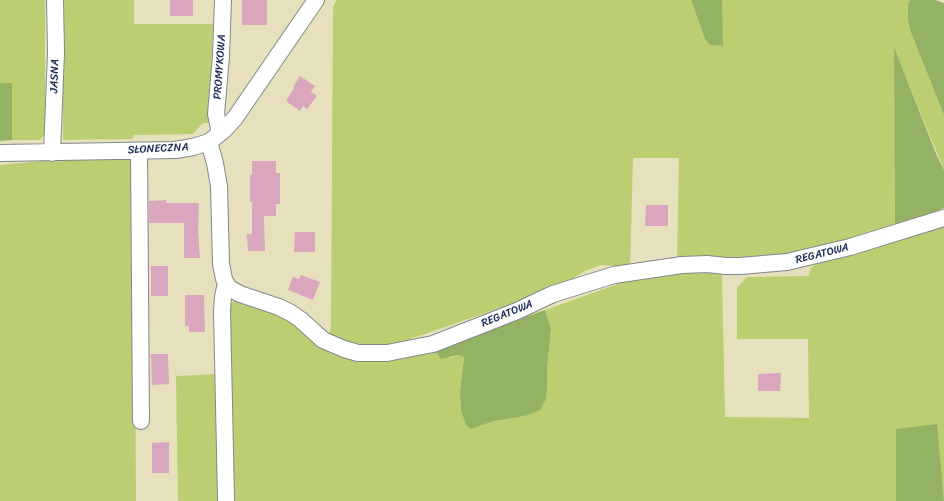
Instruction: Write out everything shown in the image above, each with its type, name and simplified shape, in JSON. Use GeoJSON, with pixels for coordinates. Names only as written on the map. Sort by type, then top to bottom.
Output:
{"type":"FeatureCollection","features":[{"type":"Feature","properties":{"kind":"street","name":"JASNA"},"geometry":{"type":"LineString","coordinates":[[52,153],[56,52],[55,0]]}},
{"type":"Feature","properties":{"kind":"street","name":"PROMYKOWA"},"geometry":{"type":"LineString","coordinates":[[214,137],[221,56],[223,0]]}},
{"type":"Feature","properties":{"kind":"street","name":"SŁONECZNA"},"geometry":{"type":"LineString","coordinates":[[0,153],[139,151],[193,148],[214,137],[240,111],[316,0]]}},
{"type":"Feature","properties":{"kind":"street"},"geometry":{"type":"LineString","coordinates":[[214,137],[215,163],[219,186],[221,264],[226,283],[222,311],[226,499]]}},
{"type":"Feature","properties":{"kind":"street"},"geometry":{"type":"LineString","coordinates":[[139,151],[141,421]]}},
{"type":"Feature","properties":{"kind":"street","name":"REGATOWA"},"geometry":{"type":"LineString","coordinates":[[226,283],[229,288],[240,294],[279,307],[291,313],[323,340],[334,345],[358,353],[387,353],[433,344],[518,311],[553,294],[614,275],[682,265],[707,264],[740,266],[787,262],[850,247],[944,218]]}},
{"type":"Feature","properties":{"kind":"green space"},"geometry":{"type":"Polygon","coordinates":[[[0,0],[45,0],[45,134],[40,140],[12,140],[12,83],[0,83],[0,0]]]}},
{"type":"Feature","properties":{"kind":"green space"},"geometry":{"type":"Polygon","coordinates":[[[63,0],[134,0],[134,24],[213,24],[209,123],[203,123],[193,134],[134,135],[133,139],[63,140],[63,0]]]}},
{"type":"Feature","properties":{"kind":"green space"},"geometry":{"type":"Polygon","coordinates":[[[337,0],[691,0],[705,39],[710,45],[722,46],[722,0],[910,0],[908,4],[910,30],[944,115],[944,170],[894,48],[895,227],[816,251],[776,258],[677,258],[679,158],[633,158],[630,269],[601,265],[585,271],[558,288],[390,346],[341,342],[329,338],[331,326],[333,7],[337,0]]]}},
{"type":"Feature","properties":{"kind":"green space"},"geometry":{"type":"Polygon","coordinates":[[[691,0],[722,0],[723,46],[710,45],[705,39],[691,0]]]}},
{"type":"Feature","properties":{"kind":"green space"},"geometry":{"type":"Polygon","coordinates":[[[910,0],[935,0],[944,3],[944,115],[910,30],[908,20],[908,4],[910,0]]]}},
{"type":"Feature","properties":{"kind":"green space"},"geometry":{"type":"Polygon","coordinates":[[[894,47],[937,156],[944,170],[944,208],[895,227],[894,47]]]}},
{"type":"Feature","properties":{"kind":"green space"},"geometry":{"type":"Polygon","coordinates":[[[0,83],[12,83],[12,140],[0,141],[0,83]]]}},
{"type":"Feature","properties":{"kind":"green space"},"geometry":{"type":"Polygon","coordinates":[[[53,160],[134,160],[136,501],[0,501],[0,165],[53,160]]]}},
{"type":"Feature","properties":{"kind":"green space"},"geometry":{"type":"Polygon","coordinates":[[[944,223],[944,498],[942,493],[896,429],[896,501],[232,501],[230,304],[237,299],[291,319],[332,350],[434,349],[450,358],[458,355],[464,357],[460,392],[461,411],[466,425],[471,429],[494,421],[525,416],[547,388],[547,369],[551,329],[545,310],[618,284],[677,269],[722,273],[725,417],[809,418],[808,339],[737,339],[737,288],[747,277],[809,276],[811,268],[822,259],[944,223]]]}},
{"type":"Feature","properties":{"kind":"green space"},"geometry":{"type":"Polygon","coordinates":[[[545,310],[551,329],[546,399],[540,410],[525,416],[494,421],[471,429],[466,425],[461,411],[460,392],[464,357],[458,355],[441,359],[434,349],[545,310]]]}},
{"type":"Feature","properties":{"kind":"green space"},"geometry":{"type":"Polygon","coordinates":[[[218,374],[221,501],[178,501],[176,376],[218,374]]]}},
{"type":"Feature","properties":{"kind":"green space"},"geometry":{"type":"Polygon","coordinates":[[[937,424],[944,501],[896,501],[896,429],[937,424]]]}},
{"type":"Feature","properties":{"kind":"building"},"geometry":{"type":"Polygon","coordinates":[[[170,0],[193,0],[193,16],[170,16],[170,0]]]}},
{"type":"Feature","properties":{"kind":"building"},"geometry":{"type":"Polygon","coordinates":[[[242,0],[267,0],[267,25],[242,25],[242,0]]]}},
{"type":"Feature","properties":{"kind":"building"},"geometry":{"type":"Polygon","coordinates":[[[300,76],[315,86],[311,92],[317,96],[307,109],[303,106],[300,111],[286,101],[300,76]]]}},
{"type":"Feature","properties":{"kind":"building"},"geometry":{"type":"Polygon","coordinates":[[[252,161],[276,161],[276,173],[280,173],[280,204],[276,204],[276,216],[264,216],[265,251],[248,251],[247,234],[252,234],[250,175],[252,175],[252,161]]]}},
{"type":"Feature","properties":{"kind":"building"},"geometry":{"type":"Polygon","coordinates":[[[166,200],[166,203],[199,203],[198,231],[200,258],[184,258],[184,223],[149,223],[149,201],[166,200]]]}},
{"type":"Feature","properties":{"kind":"building"},"geometry":{"type":"Polygon","coordinates":[[[646,205],[668,205],[668,226],[645,226],[646,205]]]}},
{"type":"Feature","properties":{"kind":"building"},"geometry":{"type":"Polygon","coordinates":[[[295,232],[315,232],[315,252],[294,252],[295,232]]]}},
{"type":"Feature","properties":{"kind":"building"},"geometry":{"type":"Polygon","coordinates":[[[151,266],[168,266],[168,296],[151,296],[151,266]]]}},
{"type":"Feature","properties":{"kind":"building"},"geometry":{"type":"Polygon","coordinates":[[[301,275],[320,282],[313,300],[288,290],[293,277],[299,279],[301,275]]]}},
{"type":"Feature","properties":{"kind":"building"},"geometry":{"type":"Polygon","coordinates":[[[185,295],[204,295],[205,332],[189,332],[189,326],[185,326],[185,295]]]}},
{"type":"Feature","properties":{"kind":"building"},"geometry":{"type":"Polygon","coordinates":[[[151,354],[168,354],[169,384],[152,385],[151,354]]]}},
{"type":"Feature","properties":{"kind":"building"},"geometry":{"type":"Polygon","coordinates":[[[781,373],[780,391],[758,391],[758,374],[781,373]]]}},
{"type":"Feature","properties":{"kind":"building"},"geometry":{"type":"Polygon","coordinates":[[[169,442],[169,473],[152,473],[152,443],[169,442]]]}}]}
